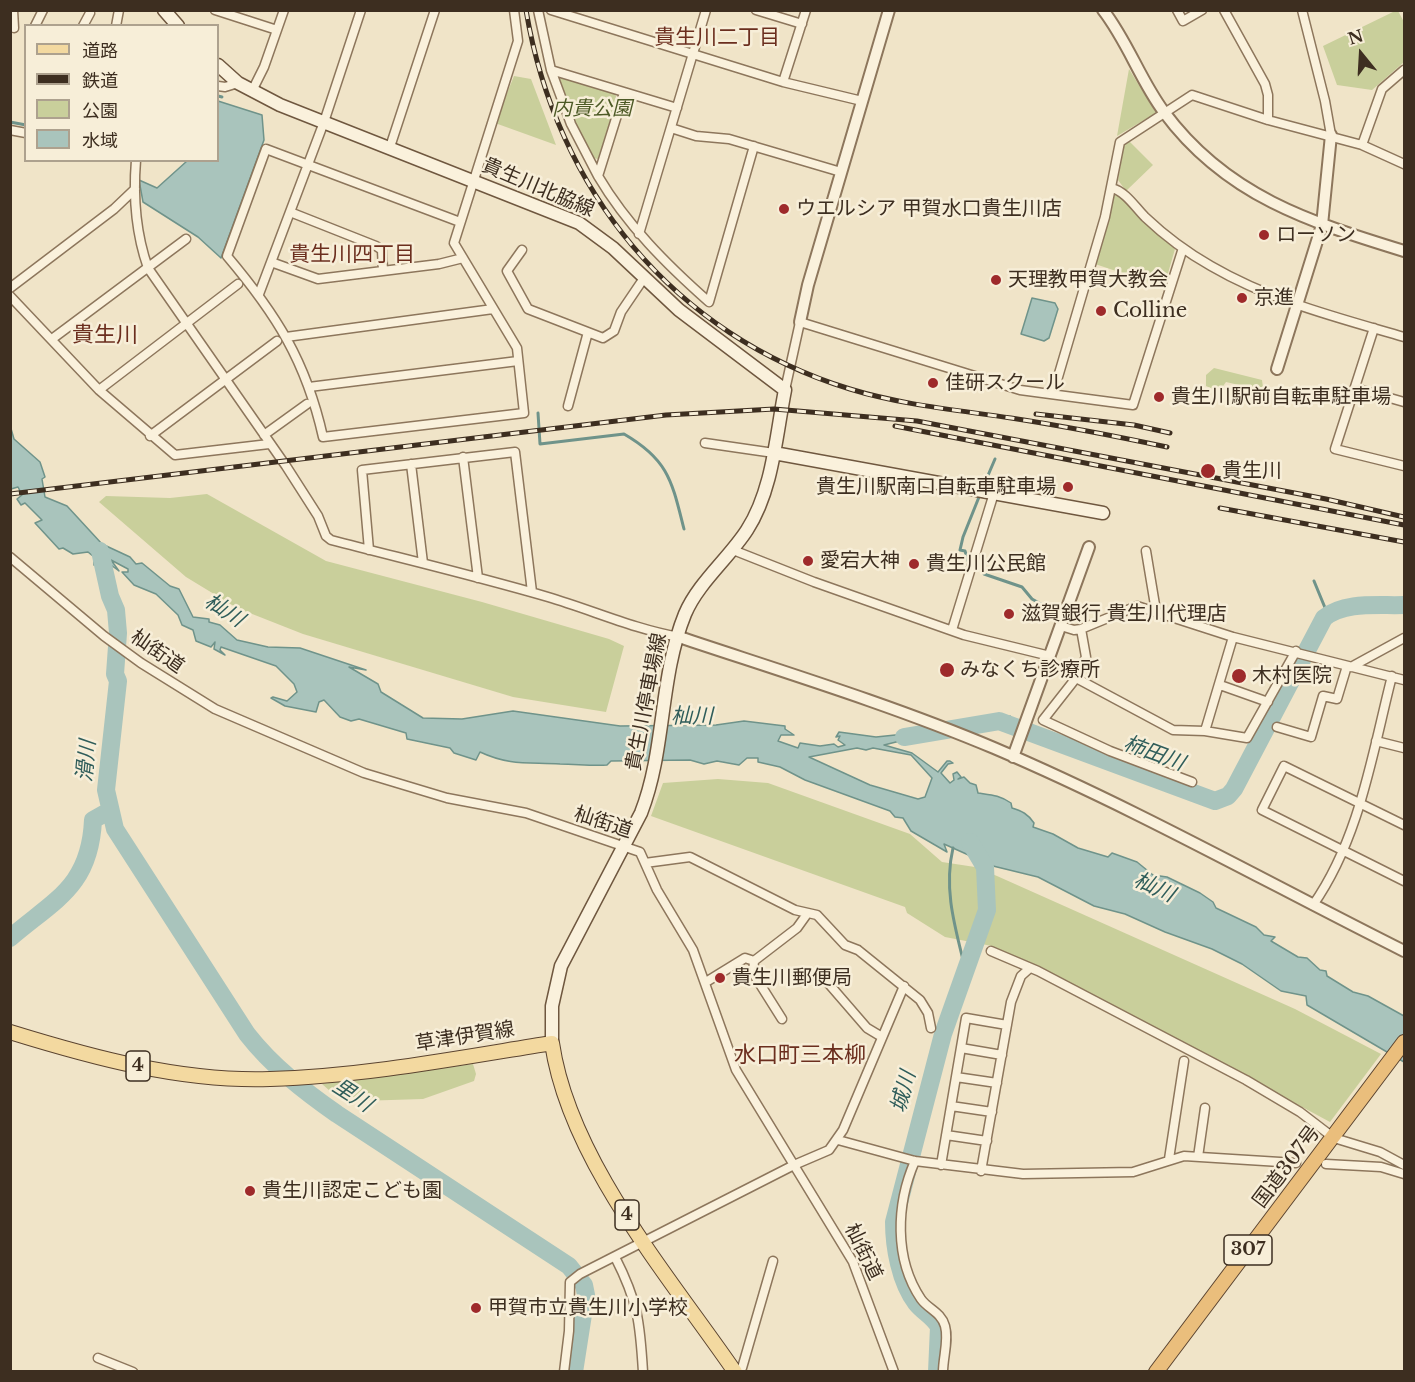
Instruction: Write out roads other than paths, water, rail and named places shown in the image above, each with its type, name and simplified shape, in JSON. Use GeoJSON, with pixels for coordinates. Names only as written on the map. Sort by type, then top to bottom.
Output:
{"type":"FeatureCollection","features":[{"type":"Feature","properties":{"kind":"highway","name":"国道307号"},"geometry":{"type":"LineString","coordinates":[[1156,1371],[1404,1042]]}},
{"type":"Feature","properties":{"kind":"main road"},"geometry":{"type":"LineString","coordinates":[[164,10],[176,24]]}},
{"type":"Feature","properties":{"kind":"main road","name":"貴生川北脇線"},"geometry":{"type":"LineString","coordinates":[[219,65],[238,83],[252,91],[579,223],[613,248],[679,310],[785,390]]}},
{"type":"Feature","properties":{"kind":"main road"},"geometry":{"type":"LineString","coordinates":[[785,390],[774,453],[1103,513]]}},
{"type":"Feature","properties":{"kind":"main road","name":"貴生川停車場線"},"geometry":{"type":"LineString","coordinates":[[552,1043],[552,1006],[561,966],[641,813],[656,768],[667,683],[686,612],[733,550],[759,507],[774,453]]}},
{"type":"Feature","properties":{"kind":"main road","name":"草津伊賀線"},"geometry":{"type":"LineString","coordinates":[[10,1032],[103,1059],[159,1070],[208,1076],[268,1079],[426,1063],[552,1043]]}},
{"type":"Feature","properties":{"kind":"main road","name":"4"},"geometry":{"type":"LineString","coordinates":[[552,1043],[566,1104],[592,1162],[736,1371]]}},
{"type":"Feature","properties":{"kind":"street"},"geometry":{"type":"LineString","coordinates":[[12,28],[13,10]]}},
{"type":"Feature","properties":{"kind":"street"},"geometry":{"type":"LineString","coordinates":[[36,24],[43,10]]}},
{"type":"Feature","properties":{"kind":"street"},"geometry":{"type":"LineString","coordinates":[[215,10],[277,30]]}},
{"type":"Feature","properties":{"kind":"street"},"geometry":{"type":"LineString","coordinates":[[252,91],[264,67],[284,10]]}},
{"type":"Feature","properties":{"kind":"street"},"geometry":{"type":"LineString","coordinates":[[259,294],[324,122],[361,10]]}},
{"type":"Feature","properties":{"kind":"street"},"geometry":{"type":"LineString","coordinates":[[390,147],[435,10]]}},
{"type":"Feature","properties":{"kind":"street"},"geometry":{"type":"LineString","coordinates":[[460,222],[266,149],[227,256],[259,294],[286,337],[309,387],[322,436],[524,413],[517,348],[454,243],[518,41],[514,10]]}},
{"type":"Feature","properties":{"kind":"street"},"geometry":{"type":"LineString","coordinates":[[538,10],[551,70],[571,124],[598,176],[639,234],[670,267],[709,302],[754,146]]}},
{"type":"Feature","properties":{"kind":"street"},"geometry":{"type":"LineString","coordinates":[[551,10],[783,82],[862,101]]}},
{"type":"Feature","properties":{"kind":"street"},"geometry":{"type":"LineString","coordinates":[[639,234],[706,10]]}},
{"type":"Feature","properties":{"kind":"street"},"geometry":{"type":"LineString","coordinates":[[756,10],[802,24]]}},
{"type":"Feature","properties":{"kind":"street"},"geometry":{"type":"LineString","coordinates":[[783,82],[806,10]]}},
{"type":"Feature","properties":{"kind":"street"},"geometry":{"type":"LineString","coordinates":[[785,390],[808,285],[889,10]]}},
{"type":"Feature","properties":{"kind":"street"},"geometry":{"type":"LineString","coordinates":[[1103,10],[1117,30],[1164,113],[1223,172],[1264,198],[1322,225],[1404,251]]}},
{"type":"Feature","properties":{"kind":"street"},"geometry":{"type":"LineString","coordinates":[[1177,10],[1183,21],[1202,10]]}},
{"type":"Feature","properties":{"kind":"street"},"geometry":{"type":"LineString","coordinates":[[1224,10],[1265,84],[1268,95],[1268,120]]}},
{"type":"Feature","properties":{"kind":"street"},"geometry":{"type":"LineString","coordinates":[[1277,369],[1322,225],[1331,135],[1305,12]]}},
{"type":"Feature","properties":{"kind":"street"},"geometry":{"type":"LineString","coordinates":[[84,24],[90,13]]}},
{"type":"Feature","properties":{"kind":"street"},"geometry":{"type":"LineString","coordinates":[[551,70],[677,108]]}},
{"type":"Feature","properties":{"kind":"street"},"geometry":{"type":"LineString","coordinates":[[1362,145],[1382,89],[1404,70]]}},
{"type":"Feature","properties":{"kind":"street"},"geometry":{"type":"LineString","coordinates":[[219,86],[225,87],[238,83]]}},
{"type":"Feature","properties":{"kind":"street"},"geometry":{"type":"LineString","coordinates":[[598,176],[624,93]]}},
{"type":"Feature","properties":{"kind":"street"},"geometry":{"type":"LineString","coordinates":[[1053,394],[1112,188],[1120,142],[1164,113],[1192,95],[1268,120],[1362,145],[1404,164]]}},
{"type":"Feature","properties":{"kind":"street"},"geometry":{"type":"LineString","coordinates":[[670,128],[696,136],[729,139],[841,172]]}},
{"type":"Feature","properties":{"kind":"street"},"geometry":{"type":"LineString","coordinates":[[135,162],[139,241],[148,268],[264,435],[318,516],[326,536],[331,540],[532,592],[595,611],[677,643],[916,717],[1013,757],[1226,859],[1404,951]]}},
{"type":"Feature","properties":{"kind":"street"},"geometry":{"type":"LineString","coordinates":[[1112,188],[1120,190],[1146,218],[1183,248],[1229,276],[1297,304],[1404,337]]}},
{"type":"Feature","properties":{"kind":"street"},"geometry":{"type":"LineString","coordinates":[[10,288],[114,209],[135,189]]}},
{"type":"Feature","properties":{"kind":"street"},"geometry":{"type":"LineString","coordinates":[[290,212],[376,246],[382,250],[383,271]]}},
{"type":"Feature","properties":{"kind":"street"},"geometry":{"type":"LineString","coordinates":[[52,339],[186,239]]}},
{"type":"Feature","properties":{"kind":"street"},"geometry":{"type":"LineString","coordinates":[[800,321],[1009,387],[1133,405],[1183,248]]}},
{"type":"Feature","properties":{"kind":"street"},"geometry":{"type":"LineString","coordinates":[[522,250],[507,271],[528,309],[603,338],[614,331],[621,312],[644,278]]}},
{"type":"Feature","properties":{"kind":"street"},"geometry":{"type":"LineString","coordinates":[[271,262],[318,279],[439,264],[463,258]]}},
{"type":"Feature","properties":{"kind":"street"},"geometry":{"type":"LineString","coordinates":[[99,390],[238,284]]}},
{"type":"Feature","properties":{"kind":"street"},"geometry":{"type":"LineString","coordinates":[[10,296],[99,390],[150,436],[175,455],[269,444]]}},
{"type":"Feature","properties":{"kind":"street"},"geometry":{"type":"LineString","coordinates":[[286,337],[493,309]]}},
{"type":"Feature","properties":{"kind":"street"},"geometry":{"type":"LineString","coordinates":[[1374,328],[1335,449],[1404,465]]}},
{"type":"Feature","properties":{"kind":"street"},"geometry":{"type":"LineString","coordinates":[[568,406],[588,332]]}},
{"type":"Feature","properties":{"kind":"street"},"geometry":{"type":"LineString","coordinates":[[150,436],[277,341]]}},
{"type":"Feature","properties":{"kind":"street"},"geometry":{"type":"LineString","coordinates":[[309,387],[518,361]]}},
{"type":"Feature","properties":{"kind":"street"},"geometry":{"type":"LineString","coordinates":[[1355,388],[1404,402]]}},
{"type":"Feature","properties":{"kind":"street"},"geometry":{"type":"LineString","coordinates":[[264,435],[307,404]]}},
{"type":"Feature","properties":{"kind":"street"},"geometry":{"type":"LineString","coordinates":[[705,443],[774,453]]}},
{"type":"Feature","properties":{"kind":"street"},"geometry":{"type":"LineString","coordinates":[[369,550],[362,470],[515,452],[532,592]]}},
{"type":"Feature","properties":{"kind":"street"},"geometry":{"type":"LineString","coordinates":[[463,458],[478,578]]}},
{"type":"Feature","properties":{"kind":"street"},"geometry":{"type":"LineString","coordinates":[[411,464],[423,563]]}},
{"type":"Feature","properties":{"kind":"street"},"geometry":{"type":"LineString","coordinates":[[952,630],[994,493]]}},
{"type":"Feature","properties":{"kind":"street"},"geometry":{"type":"LineString","coordinates":[[1013,757],[1089,547]]}},
{"type":"Feature","properties":{"kind":"street"},"geometry":{"type":"LineString","coordinates":[[733,550],[814,582],[952,630],[992,643],[1022,647],[1050,656]]}},
{"type":"Feature","properties":{"kind":"street"},"geometry":{"type":"LineString","coordinates":[[1146,551],[1156,611]]}},
{"type":"Feature","properties":{"kind":"street","name":"杣街道"},"geometry":{"type":"LineString","coordinates":[[10,557],[104,636],[132,654],[141,663],[215,709],[364,773],[447,798],[526,813],[640,852],[657,890],[684,933],[706,982],[729,1056],[853,1262],[894,1371]]}},
{"type":"Feature","properties":{"kind":"street"},"geometry":{"type":"LineString","coordinates":[[1061,626],[1074,630],[1137,606],[1156,611],[1171,619],[1233,637],[1404,680]]}},
{"type":"Feature","properties":{"kind":"street"},"geometry":{"type":"LineString","coordinates":[[1081,628],[1086,657],[1076,678],[1043,720],[1110,751],[1192,782]]}},
{"type":"Feature","properties":{"kind":"street"},"geometry":{"type":"LineString","coordinates":[[1205,731],[1233,637]]}},
{"type":"Feature","properties":{"kind":"street"},"geometry":{"type":"LineString","coordinates":[[1277,727],[1311,737],[1323,696],[1337,699],[1349,666],[1404,638]]}},
{"type":"Feature","properties":{"kind":"street"},"geometry":{"type":"LineString","coordinates":[[1076,678],[1173,730],[1205,731],[1247,738],[1268,702],[1303,653]]}},
{"type":"Feature","properties":{"kind":"street"},"geometry":{"type":"LineString","coordinates":[[1312,905],[1344,851],[1360,802],[1392,676]]}},
{"type":"Feature","properties":{"kind":"street"},"geometry":{"type":"LineString","coordinates":[[1220,685],[1268,702]]}},
{"type":"Feature","properties":{"kind":"street"},"geometry":{"type":"LineString","coordinates":[[1376,741],[1404,748]]}},
{"type":"Feature","properties":{"kind":"street"},"geometry":{"type":"LineString","coordinates":[[1404,825],[1284,766],[1262,810],[1404,881]]}},
{"type":"Feature","properties":{"kind":"street"},"geometry":{"type":"LineString","coordinates":[[645,864],[690,857],[807,914],[822,918],[845,945],[858,950],[924,1005],[931,1028]]}},
{"type":"Feature","properties":{"kind":"street"},"geometry":{"type":"LineString","coordinates":[[782,1019],[753,973],[754,961],[796,928],[807,914]]}},
{"type":"Feature","properties":{"kind":"street"},"geometry":{"type":"LineString","coordinates":[[991,951],[1030,968],[1246,1080],[1337,1133],[1380,1152],[1404,1169]]}},
{"type":"Feature","properties":{"kind":"street"},"geometry":{"type":"LineString","coordinates":[[706,982],[744,958],[754,961]]}},
{"type":"Feature","properties":{"kind":"street"},"geometry":{"type":"LineString","coordinates":[[981,1171],[1014,991],[1021,976],[1030,968]]}},
{"type":"Feature","properties":{"kind":"street"},"geometry":{"type":"LineString","coordinates":[[822,976],[867,1028],[882,1037]]}},
{"type":"Feature","properties":{"kind":"street"},"geometry":{"type":"LineString","coordinates":[[564,1371],[576,1277],[794,1165],[828,1150],[838,1140],[904,986]]}},
{"type":"Feature","properties":{"kind":"street"},"geometry":{"type":"LineString","coordinates":[[941,1165],[966,1018],[1007,1025]]}},
{"type":"Feature","properties":{"kind":"street"},"geometry":{"type":"LineString","coordinates":[[961,1048],[1002,1055]]}},
{"type":"Feature","properties":{"kind":"street"},"geometry":{"type":"LineString","coordinates":[[1169,1159],[1184,1061]]}},
{"type":"Feature","properties":{"kind":"street"},"geometry":{"type":"LineString","coordinates":[[956,1077],[997,1083]]}},
{"type":"Feature","properties":{"kind":"street"},"geometry":{"type":"LineString","coordinates":[[951,1106],[992,1112]]}},
{"type":"Feature","properties":{"kind":"street"},"geometry":{"type":"LineString","coordinates":[[1198,1157],[1205,1108]]}},
{"type":"Feature","properties":{"kind":"street"},"geometry":{"type":"LineString","coordinates":[[946,1135],[987,1141]]}},
{"type":"Feature","properties":{"kind":"street"},"geometry":{"type":"LineString","coordinates":[[838,1140],[911,1161],[981,1171],[1023,1174],[1133,1172],[1169,1159],[1198,1157],[1296,1163]]}},
{"type":"Feature","properties":{"kind":"street"},"geometry":{"type":"LineString","coordinates":[[911,1161],[900,1221],[902,1248],[921,1298],[938,1314],[945,1325],[943,1371]]}},
{"type":"Feature","properties":{"kind":"street"},"geometry":{"type":"LineString","coordinates":[[1326,1164],[1404,1169]]}},
{"type":"Feature","properties":{"kind":"street"},"geometry":{"type":"LineString","coordinates":[[615,1257],[631,1288],[638,1310],[643,1371]]}},
{"type":"Feature","properties":{"kind":"street"},"geometry":{"type":"LineString","coordinates":[[736,1371],[742,1368],[773,1261]]}},
{"type":"Feature","properties":{"kind":"street"},"geometry":{"type":"LineString","coordinates":[[98,1358],[133,1371]]}},
{"type":"Feature","properties":{"kind":"water"},"geometry":{"type":"Polygon","coordinates":[[[219,101],[262,115],[264,140],[221,258],[198,237],[143,202],[139,180],[157,188],[186,162],[219,162],[219,101]]]}},
{"type":"Feature","properties":{"kind":"water"},"geometry":{"type":"Polygon","coordinates":[[[1032,298],[1055,303],[1058,309],[1049,338],[1044,341],[1021,334],[1032,298]]]}},
{"type":"Feature","properties":{"kind":"water","name":"杣川"},"geometry":{"type":"Polygon","coordinates":[[[10,425],[14,439],[40,462],[45,477],[42,479],[45,497],[67,506],[102,544],[130,557],[136,564],[142,563],[170,586],[179,589],[193,617],[209,619],[209,622],[220,625],[237,640],[268,647],[300,648],[366,670],[349,667],[378,684],[381,692],[423,718],[462,719],[513,711],[620,726],[716,725],[744,721],[785,726],[785,729],[794,735],[781,735],[778,741],[798,748],[800,743],[820,746],[834,744],[838,747],[845,745],[838,740],[840,736],[836,737],[839,732],[876,737],[924,732],[928,734],[884,745],[912,753],[938,772],[947,761],[950,761],[953,763],[948,764],[941,773],[950,783],[954,780],[953,774],[957,772],[961,777],[958,779],[964,777],[976,785],[978,793],[999,797],[1011,803],[1012,808],[1029,817],[1034,823],[1033,827],[1053,834],[1078,848],[1108,857],[1112,853],[1137,862],[1153,875],[1167,877],[1200,893],[1213,902],[1216,908],[1256,927],[1264,935],[1275,937],[1271,941],[1298,957],[1307,958],[1320,970],[1326,971],[1327,976],[1353,992],[1368,996],[1404,1016],[1404,1062],[1307,1005],[1306,996],[1281,991],[1242,964],[1212,949],[1125,914],[1094,906],[1038,877],[993,866],[944,844],[947,852],[911,831],[903,818],[895,817],[890,811],[805,780],[780,767],[758,762],[758,758],[747,758],[739,765],[717,761],[704,764],[690,760],[611,761],[607,765],[595,765],[501,760],[480,752],[476,760],[454,753],[450,748],[407,739],[406,733],[359,719],[351,721],[340,717],[324,700],[319,702],[316,712],[285,706],[271,698],[287,701],[297,692],[294,684],[276,666],[221,647],[220,650],[225,655],[214,649],[215,642],[211,647],[196,641],[193,630],[182,625],[178,615],[156,594],[134,585],[122,572],[128,572],[128,569],[111,560],[119,571],[107,562],[94,565],[94,557],[88,552],[73,554],[63,548],[59,549],[35,523],[42,520],[25,503],[21,505],[17,499],[22,495],[18,487],[11,489],[10,425]],[[857,748],[809,757],[870,785],[918,799],[925,797],[932,778],[911,755],[873,748],[866,750],[857,748]]]}},
{"type":"Feature","properties":{"kind":"waterway"},"geometry":{"type":"LineString","coordinates":[[10,122],[24,125]]}},
{"type":"Feature","properties":{"kind":"waterway"},"geometry":{"type":"LineString","coordinates":[[538,413],[540,444],[624,434],[651,453],[660,463],[672,485],[684,529]]}},
{"type":"Feature","properties":{"kind":"waterway"},"geometry":{"type":"LineString","coordinates":[[983,487],[995,459]]}},
{"type":"Feature","properties":{"kind":"waterway"},"geometry":{"type":"LineString","coordinates":[[968,561],[965,551],[960,550],[979,497]]}},
{"type":"Feature","properties":{"kind":"waterway","name":"里川"},"geometry":{"type":"LineString","coordinates":[[100,551],[110,596],[116,610],[118,633],[115,674],[118,681],[106,790],[115,829],[247,1034],[278,1067],[337,1114],[569,1266],[584,1285],[586,1295],[574,1372]]}},
{"type":"Feature","properties":{"kind":"waterway"},"geometry":{"type":"LineString","coordinates":[[984,574],[1022,587],[1032,599],[1050,609]]}},
{"type":"Feature","properties":{"kind":"waterway"},"geometry":{"type":"LineString","coordinates":[[1314,581],[1328,615]]}},
{"type":"Feature","properties":{"kind":"waterway","name":"柿田川"},"geometry":{"type":"LineString","coordinates":[[904,737],[999,721],[1215,801],[1228,796],[1234,789],[1324,618],[1352,607],[1404,605]]}},
{"type":"Feature","properties":{"kind":"waterway","name":"柿田川"},"geometry":{"type":"LineString","coordinates":[[1007,724],[1010,717]]}},
{"type":"Feature","properties":{"kind":"waterway","name":"滑川"},"geometry":{"type":"LineString","coordinates":[[10,938],[67,890],[85,861],[93,820],[109,811]]}},
{"type":"Feature","properties":{"kind":"waterway","name":"城川"},"geometry":{"type":"LineString","coordinates":[[937,1372],[939,1327],[910,1295],[897,1253],[894,1222],[943,1034],[987,910],[985,867],[970,842]]}},
{"type":"Feature","properties":{"kind":"waterway"},"geometry":{"type":"LineString","coordinates":[[953,848],[950,864],[950,895],[966,972]]}},
{"type":"Feature","properties":{"kind":"railway"},"geometry":{"type":"LineString","coordinates":[[526,10],[541,76],[565,138],[595,195],[633,247],[678,293],[729,332],[787,365],[870,395],[1070,428],[1167,447]]}},
{"type":"Feature","properties":{"kind":"railway"},"geometry":{"type":"LineString","coordinates":[[10,494],[666,415],[774,409],[917,421],[1326,499],[1404,517]]}},
{"type":"Feature","properties":{"kind":"railway"},"geometry":{"type":"LineString","coordinates":[[1036,414],[1134,425],[1170,433]]}},
{"type":"Feature","properties":{"kind":"railway"},"geometry":{"type":"LineString","coordinates":[[895,426],[1404,525]]}},
{"type":"Feature","properties":{"kind":"railway"},"geometry":{"type":"LineString","coordinates":[[1220,508],[1404,542]]}},
{"type":"Feature","properties":{"kind":"place","name":"ウエルシア 甲賀水口貴生川店"},"geometry":{"type":"Point","coordinates":[784,209]}},
{"type":"Feature","properties":{"kind":"place","name":"ローソン"},"geometry":{"type":"Point","coordinates":[1264,235]}},
{"type":"Feature","properties":{"kind":"place","name":"天理教甲賀大教会"},"geometry":{"type":"Point","coordinates":[996,280]}},
{"type":"Feature","properties":{"kind":"place","name":"京進"},"geometry":{"type":"Point","coordinates":[1242,298]}},
{"type":"Feature","properties":{"kind":"place","name":"Colline"},"geometry":{"type":"Point","coordinates":[1101,311]}},
{"type":"Feature","properties":{"kind":"place","name":"佳研スクール"},"geometry":{"type":"Point","coordinates":[933,383]}},
{"type":"Feature","properties":{"kind":"place","name":"貴生川駅前自転車駐車場"},"geometry":{"type":"Point","coordinates":[1159,397]}},
{"type":"Feature","properties":{"kind":"place","name":"貴生川"},"geometry":{"type":"Point","coordinates":[1208,471]}},
{"type":"Feature","properties":{"kind":"place","name":"貴生川駅南口自転車駐車場"},"geometry":{"type":"Point","coordinates":[1068,487]}},
{"type":"Feature","properties":{"kind":"place","name":"愛宕大神"},"geometry":{"type":"Point","coordinates":[808,561]}},
{"type":"Feature","properties":{"kind":"place","name":"貴生川公民館"},"geometry":{"type":"Point","coordinates":[914,564]}},
{"type":"Feature","properties":{"kind":"place","name":"滋賀銀行 貴生川代理店"},"geometry":{"type":"Point","coordinates":[1009,614]}},
{"type":"Feature","properties":{"kind":"place","name":"みなくち診療所"},"geometry":{"type":"Point","coordinates":[947,670]}},
{"type":"Feature","properties":{"kind":"place","name":"木村医院"},"geometry":{"type":"Point","coordinates":[1239,676]}},
{"type":"Feature","properties":{"kind":"place","name":"貴生川郵便局"},"geometry":{"type":"Point","coordinates":[720,978]}},
{"type":"Feature","properties":{"kind":"place","name":"貴生川認定こども園"},"geometry":{"type":"Point","coordinates":[250,1191]}},
{"type":"Feature","properties":{"kind":"place","name":"甲賀市立貴生川小学校"},"geometry":{"type":"Point","coordinates":[476,1308]}},
{"type":"Feature","properties":{"kind":"district","name":"貴生川二丁目"},"geometry":{"type":"Point","coordinates":[717,38]}},
{"type":"Feature","properties":{"kind":"district","name":"貴生川四丁目"},"geometry":{"type":"Point","coordinates":[352,255]}},
{"type":"Feature","properties":{"kind":"district","name":"貴生川"},"geometry":{"type":"Point","coordinates":[105,336]}},
{"type":"Feature","properties":{"kind":"district","name":"水口町三本柳"},"geometry":{"type":"Point","coordinates":[800,1056]}},
{"type":"Feature","properties":{"kind":"park label","name":"内貴公園"},"geometry":{"type":"Point","coordinates":[592,109]}}]}
